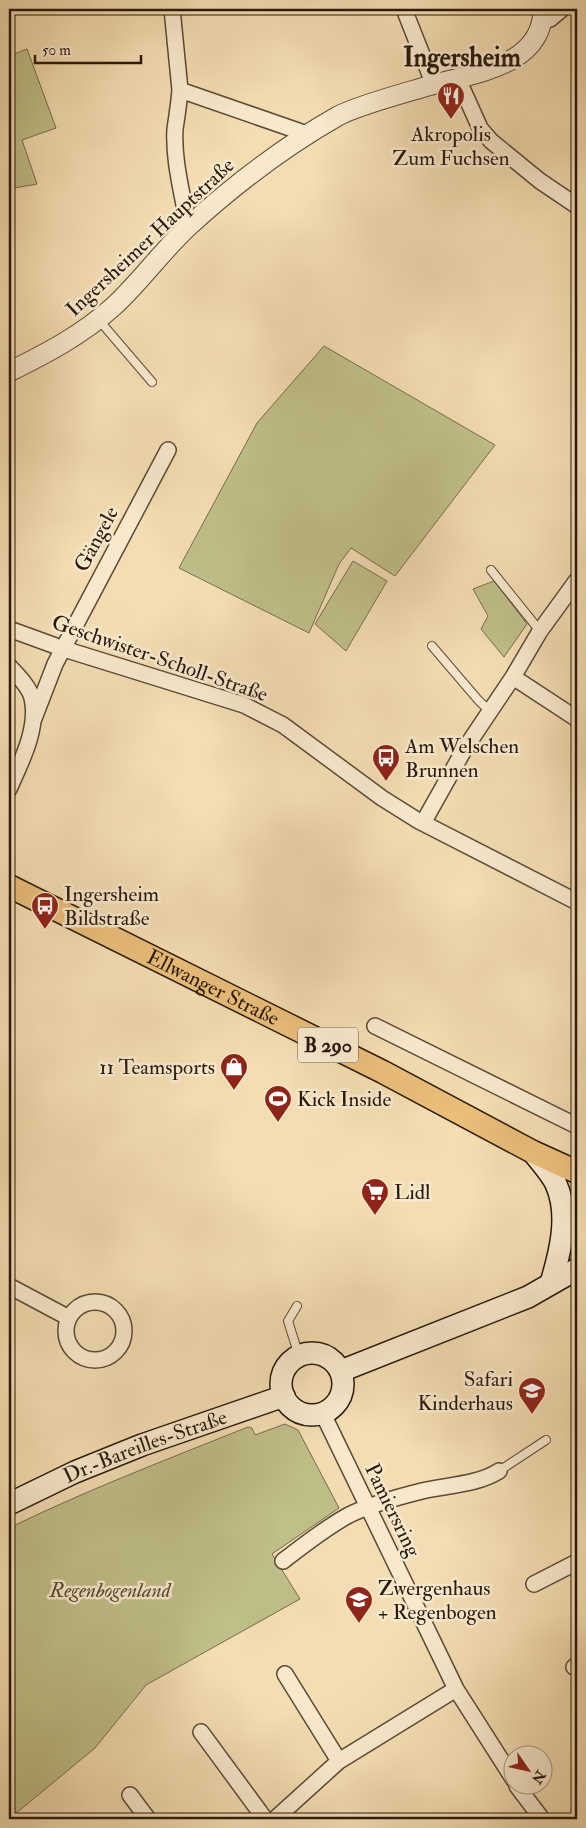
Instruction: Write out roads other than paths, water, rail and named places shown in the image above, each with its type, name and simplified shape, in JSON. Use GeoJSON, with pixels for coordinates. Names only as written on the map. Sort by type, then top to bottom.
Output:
{"type":"FeatureCollection","features":[{"type":"Feature","properties":{"kind":"main road","name":"Ellwanger Straße"},"geometry":{"type":"LineString","coordinates":[[9,886],[376,1069],[533,1152],[577,1172]]}},
{"type":"Feature","properties":{"kind":"main road"},"geometry":{"type":"LineString","coordinates":[[533,1152],[556,1184],[562,1212],[561,1246],[551,1283]]}},
{"type":"Feature","properties":{"kind":"main road"},"geometry":{"type":"LineString","coordinates":[[551,1283],[577,1253]]}},
{"type":"Feature","properties":{"kind":"main road"},"geometry":{"type":"LineString","coordinates":[[341,1371],[528,1297],[577,1269]]}},
{"type":"Feature","properties":{"kind":"main road"},"geometry":{"type":"LineString","coordinates":[[318,1353],[336,1363],[341,1371],[343,1391],[332,1409],[323,1414],[314,1416],[296,1411],[284,1396],[282,1378],[285,1369],[299,1356],[318,1353]]}},
{"type":"Feature","properties":{"kind":"main road","name":"Dr.-Bareilles-Straße"},"geometry":{"type":"LineString","coordinates":[[9,1504],[75,1472],[133,1448],[284,1396]]}},
{"type":"Feature","properties":{"kind":"street"},"geometry":{"type":"LineString","coordinates":[[172,9],[180,90],[175,129],[176,156],[188,227]]}},
{"type":"Feature","properties":{"kind":"street"},"geometry":{"type":"LineString","coordinates":[[404,9],[434,85]]}},
{"type":"Feature","properties":{"kind":"street"},"geometry":{"type":"LineString","coordinates":[[543,15],[550,19],[562,9]]}},
{"type":"Feature","properties":{"kind":"street","name":"Ingersheimer Hauptstraße"},"geometry":{"type":"LineString","coordinates":[[9,372],[54,350],[98,320],[116,304],[188,227],[230,190],[307,134],[344,113],[434,85],[499,68],[511,61],[534,39],[543,15]]}},
{"type":"Feature","properties":{"kind":"street"},"geometry":{"type":"LineString","coordinates":[[458,79],[480,128],[491,141],[540,181],[577,206]]}},
{"type":"Feature","properties":{"kind":"street"},"geometry":{"type":"LineString","coordinates":[[180,90],[307,134]]}},
{"type":"Feature","properties":{"kind":"street","name":"Gängele"},"geometry":{"type":"LineString","coordinates":[[33,721],[55,664],[168,450]]}},
{"type":"Feature","properties":{"kind":"street"},"geometry":{"type":"LineString","coordinates":[[424,823],[464,750],[513,677],[540,631],[577,580]]}},
{"type":"Feature","properties":{"kind":"street","name":"Geschwister-Scholl-Straße"},"geometry":{"type":"LineString","coordinates":[[9,629],[64,649],[244,705],[283,724],[382,798],[424,823],[577,902]]}},
{"type":"Feature","properties":{"kind":"street"},"geometry":{"type":"LineString","coordinates":[[9,666],[21,679],[32,697],[33,721],[23,756],[9,788]]}},
{"type":"Feature","properties":{"kind":"street"},"geometry":{"type":"LineString","coordinates":[[513,677],[577,719]]}},
{"type":"Feature","properties":{"kind":"street"},"geometry":{"type":"LineString","coordinates":[[375,1026],[577,1126]]}},
{"type":"Feature","properties":{"kind":"street"},"geometry":{"type":"LineString","coordinates":[[9,1286],[69,1318]]}},
{"type":"Feature","properties":{"kind":"street","name":"Pamiersring"},"geometry":{"type":"LineString","coordinates":[[323,1414],[456,1689],[504,1764]]}},
{"type":"Feature","properties":{"kind":"street"},"geometry":{"type":"LineString","coordinates":[[283,1561],[322,1532],[348,1516],[368,1507],[422,1491],[489,1478],[499,1471]]}},
{"type":"Feature","properties":{"kind":"street"},"geometry":{"type":"LineString","coordinates":[[534,1584],[577,1562]]}},
{"type":"Feature","properties":{"kind":"street"},"geometry":{"type":"LineString","coordinates":[[286,1674],[339,1761]]}},
{"type":"Feature","properties":{"kind":"street"},"geometry":{"type":"LineString","coordinates":[[275,1819],[339,1761],[456,1689]]}},
{"type":"Feature","properties":{"kind":"street"},"geometry":{"type":"LineString","coordinates":[[201,1732],[265,1819]]}},
{"type":"Feature","properties":{"kind":"street"},"geometry":{"type":"LineString","coordinates":[[130,1794],[148,1819]]}},
{"type":"Feature","properties":{"kind":"street"},"geometry":{"type":"LineString","coordinates":[[525,1796],[542,1819]]}},
{"type":"Feature","properties":{"kind":"lane"},"geometry":{"type":"LineString","coordinates":[[98,320],[152,382]]}},
{"type":"Feature","properties":{"kind":"lane"},"geometry":{"type":"LineString","coordinates":[[492,570],[540,631]]}},
{"type":"Feature","properties":{"kind":"lane"},"geometry":{"type":"LineString","coordinates":[[432,646],[478,701],[490,711]]}},
{"type":"Feature","properties":{"kind":"lane"},"geometry":{"type":"LineString","coordinates":[[297,1306],[288,1321],[299,1356]]}},
{"type":"Feature","properties":{"kind":"lane"},"geometry":{"type":"LineString","coordinates":[[499,1471],[546,1440]]}},
{"type":"Feature","properties":{"kind":"place","name":"Akropolis Zum Fuchsen"},"geometry":{"type":"Point","coordinates":[451,120]}},
{"type":"Feature","properties":{"kind":"place","name":"Am Welschen Brunnen"},"geometry":{"type":"Point","coordinates":[386,782]}},
{"type":"Feature","properties":{"kind":"place","name":"Ingersheim Bildstraße"},"geometry":{"type":"Point","coordinates":[45,930]}},
{"type":"Feature","properties":{"kind":"place","name":"11 Teamsports"},"geometry":{"type":"Point","coordinates":[234,1091]}},
{"type":"Feature","properties":{"kind":"place","name":"Kick Inside"},"geometry":{"type":"Point","coordinates":[278,1123]}},
{"type":"Feature","properties":{"kind":"place","name":"Lidl"},"geometry":{"type":"Point","coordinates":[375,1216]}},
{"type":"Feature","properties":{"kind":"place","name":"Safari Kinderhaus"},"geometry":{"type":"Point","coordinates":[532,1415]}},
{"type":"Feature","properties":{"kind":"place","name":"Zwergenhaus + Regenbogen"},"geometry":{"type":"Point","coordinates":[359,1624]}},
{"type":"Feature","properties":{"kind":"district","name":"Ingersheim"},"geometry":{"type":"Point","coordinates":[462,57]}},
{"type":"Feature","properties":{"kind":"park label","name":"Regenbogenland"},"geometry":{"type":"Point","coordinates":[110,1590]}}]}
